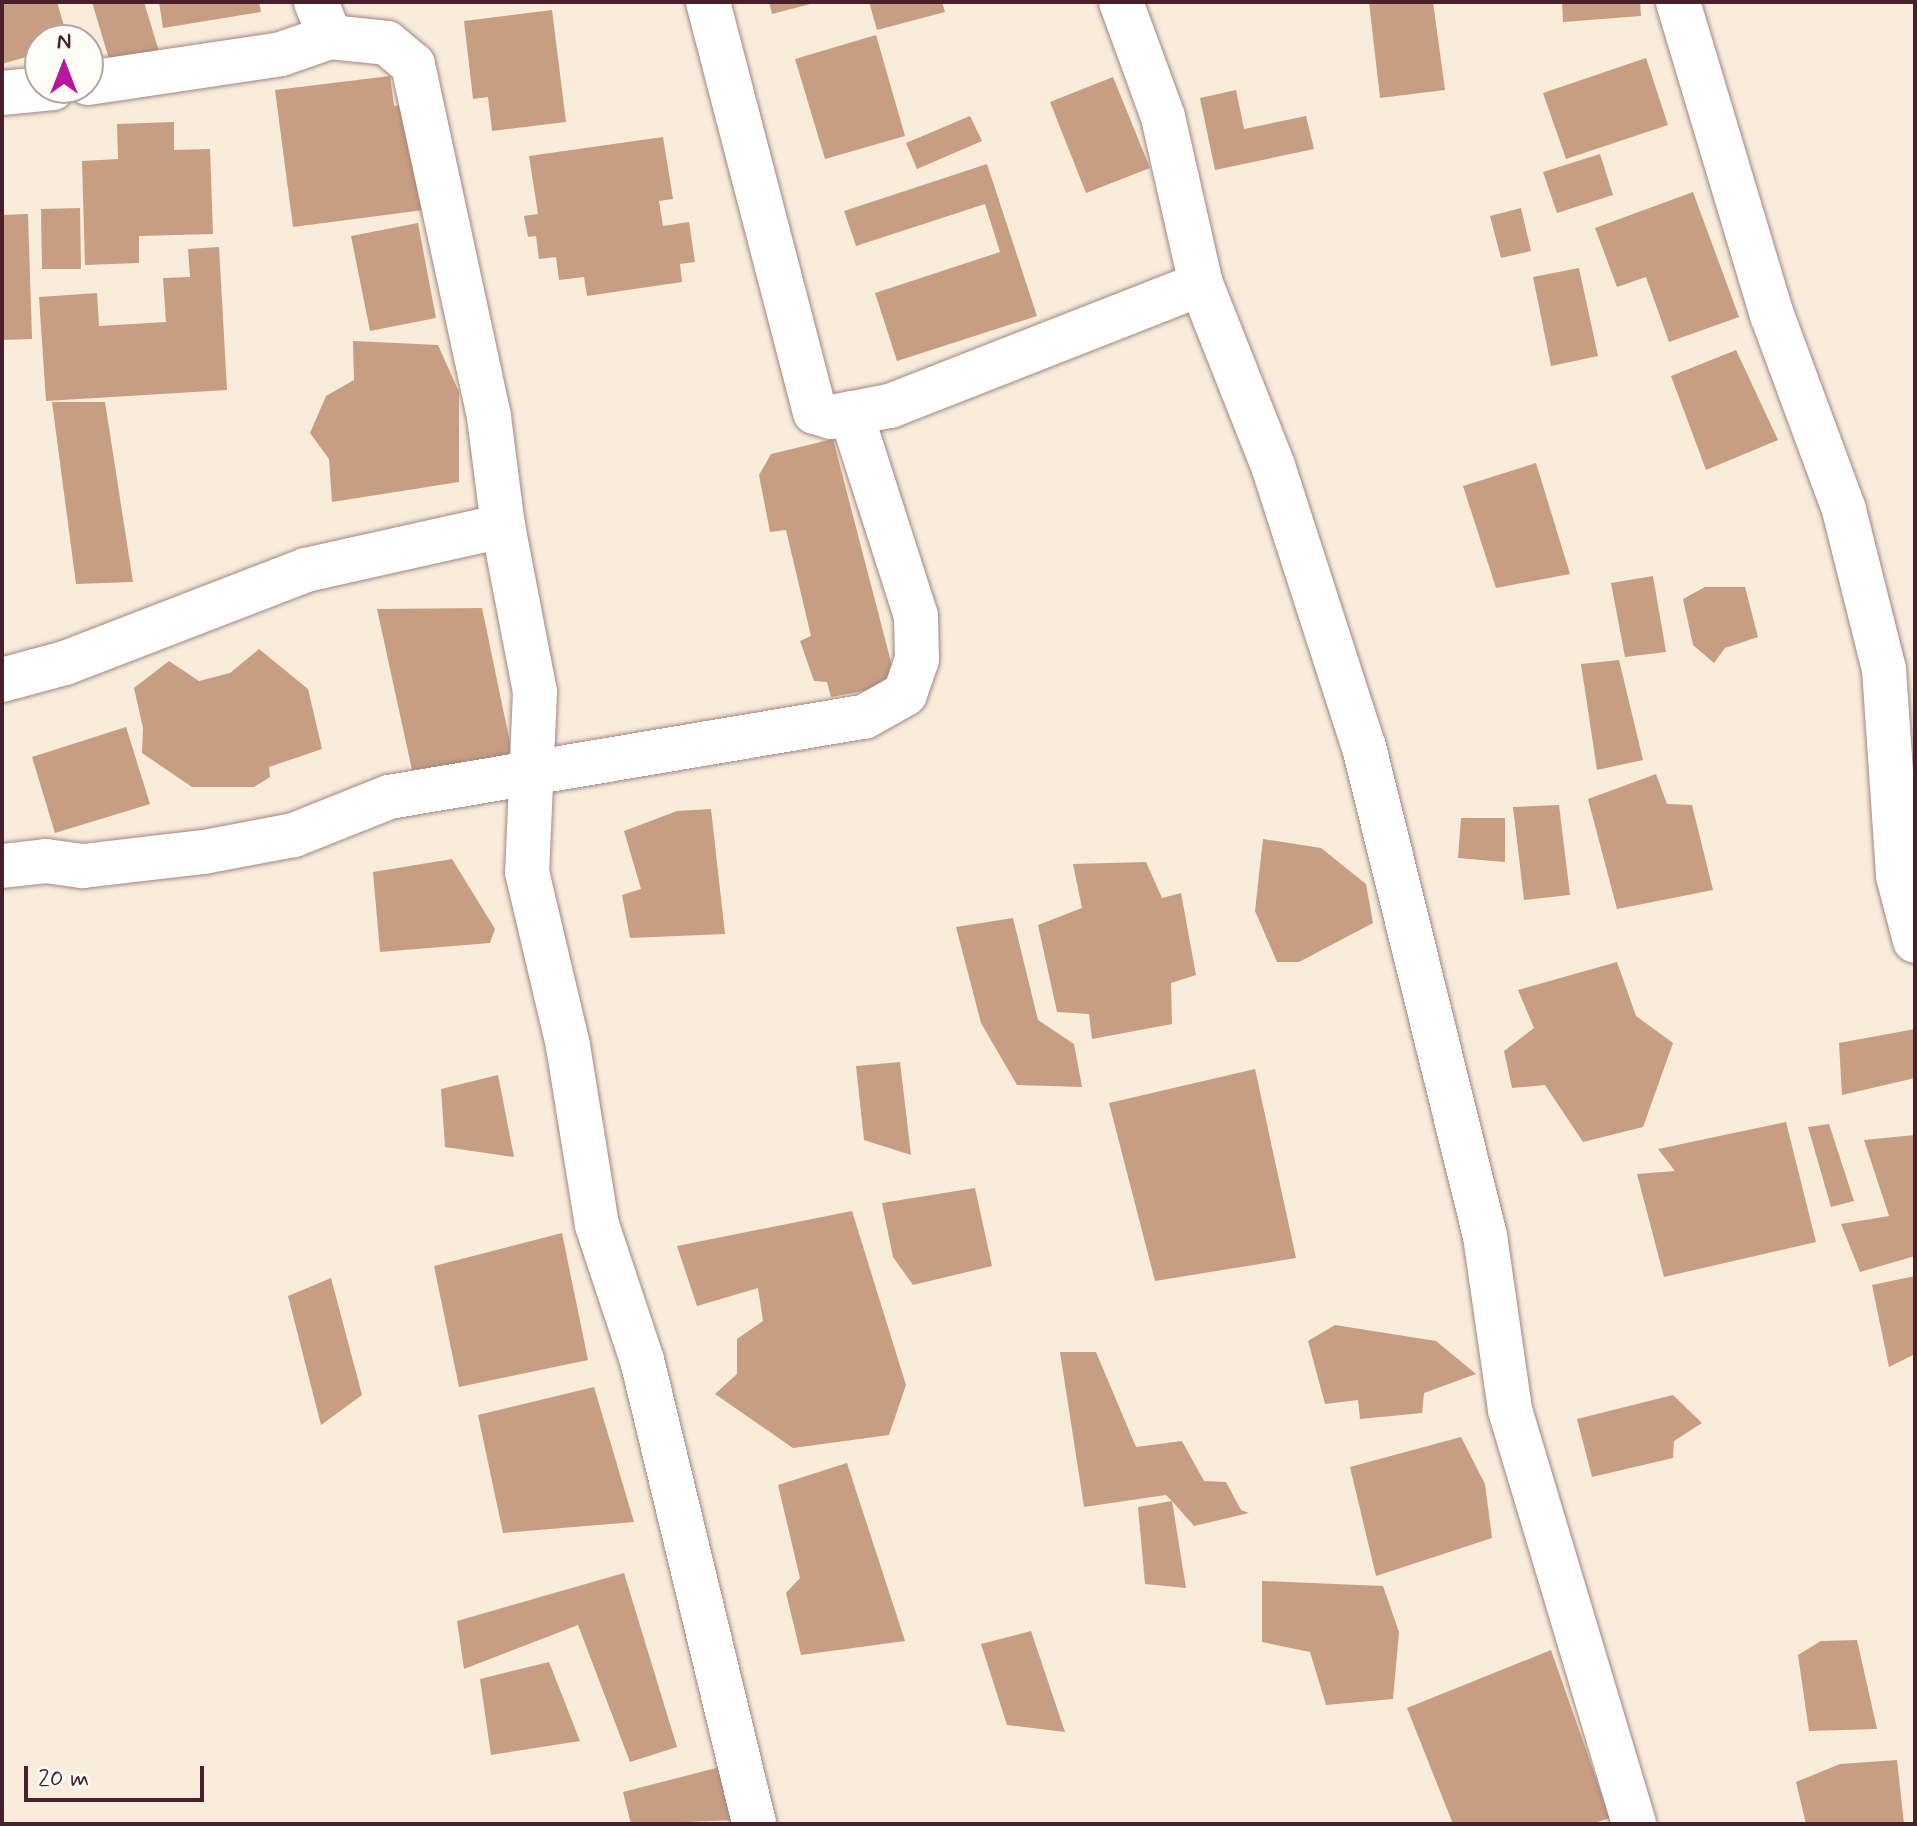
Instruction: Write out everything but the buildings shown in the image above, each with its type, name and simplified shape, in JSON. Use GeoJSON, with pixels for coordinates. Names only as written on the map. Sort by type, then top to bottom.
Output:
{"type":"FeatureCollection","features":[{"type":"Feature","properties":{"kind":"street"},"geometry":{"type":"LineString","coordinates":[[708,2],[746,163],[815,412],[831,417],[890,406],[1201,284]]}},
{"type":"Feature","properties":{"kind":"street"},"geometry":{"type":"LineString","coordinates":[[1121,2],[1163,117],[1201,284],[1273,466],[1364,747],[1485,1236],[1510,1410],[1634,1824]]}},
{"type":"Feature","properties":{"kind":"street"},"geometry":{"type":"LineString","coordinates":[[1678,2],[1772,315],[1844,510],[1881,654],[1898,876],[1915,941]]}},
{"type":"Feature","properties":{"kind":"street"},"geometry":{"type":"LineString","coordinates":[[104,81],[281,54],[323,20],[387,43],[413,65],[489,417],[503,526],[535,692],[527,872],[568,1046],[597,1225],[642,1360],[754,1824]]}},
{"type":"Feature","properties":{"kind":"street"},"geometry":{"type":"LineString","coordinates":[[2,93],[24,91]]}},
{"type":"Feature","properties":{"kind":"street"},"geometry":{"type":"LineString","coordinates":[[2,866],[46,861],[83,866],[204,852],[294,835],[389,797],[532,770],[864,717],[905,694],[917,660],[916,616],[851,413]]}},
{"type":"Feature","properties":{"kind":"street"},"geometry":{"type":"LineString","coordinates":[[2,680],[65,663],[306,570],[503,526]]}}]}
